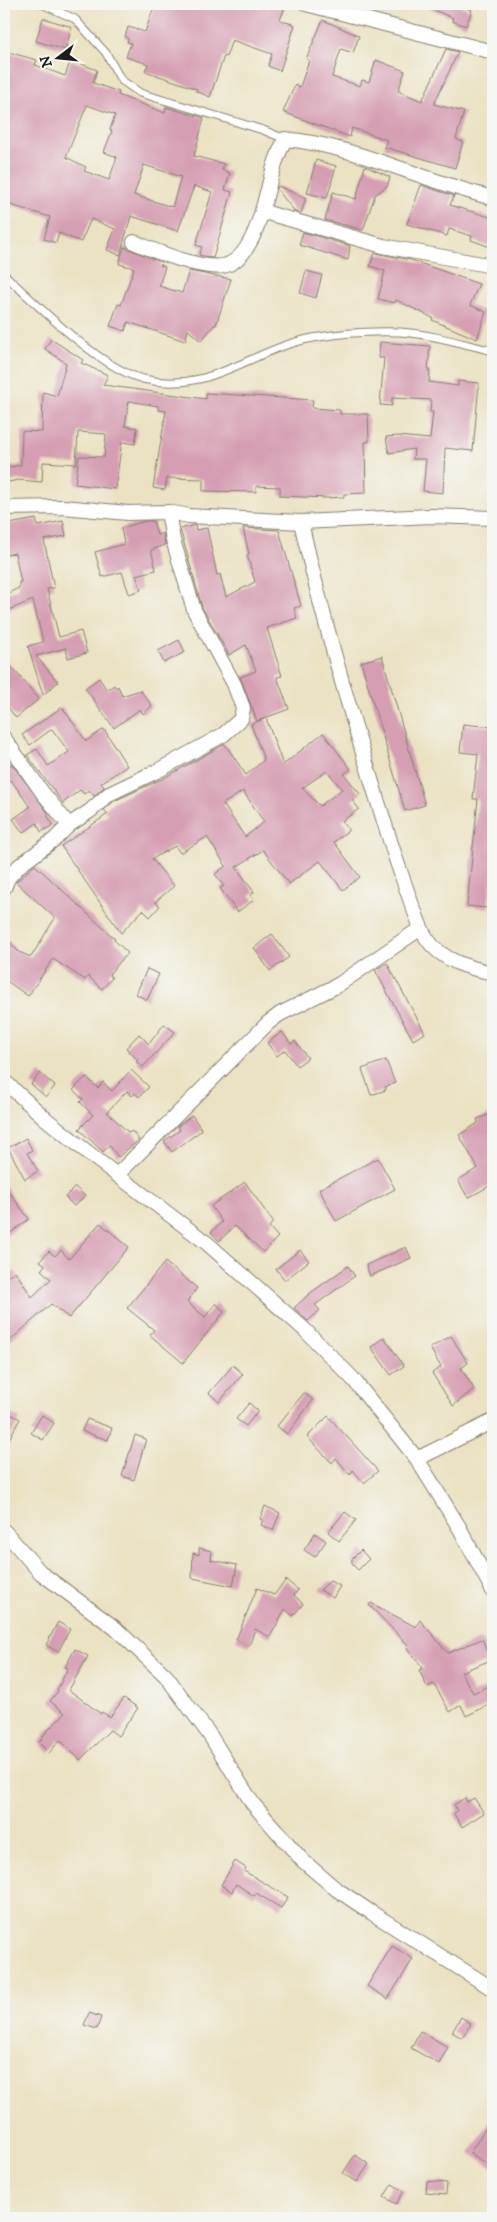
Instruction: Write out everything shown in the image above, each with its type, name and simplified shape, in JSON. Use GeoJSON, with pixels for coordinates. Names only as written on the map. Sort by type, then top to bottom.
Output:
{"type":"FeatureCollection","features":[{"type":"Feature","properties":{"kind":"street"},"geometry":{"type":"LineString","coordinates":[[306,4],[493,52]]}},
{"type":"Feature","properties":{"kind":"street"},"geometry":{"type":"LineString","coordinates":[[134,242],[171,258],[224,266],[230,263],[242,252],[254,236],[264,212],[274,166],[285,138],[306,141],[348,152],[493,198]]}},
{"type":"Feature","properties":{"kind":"street"},"geometry":{"type":"LineString","coordinates":[[264,212],[383,246],[493,266]]}},
{"type":"Feature","properties":{"kind":"street"},"geometry":{"type":"LineString","coordinates":[[4,508],[63,507],[128,514],[168,512],[189,516],[301,522],[432,516],[493,518]]}},
{"type":"Feature","properties":{"kind":"street"},"geometry":{"type":"LineString","coordinates":[[4,888],[8,878],[19,866],[109,794],[157,771],[223,735],[239,722],[243,714],[234,684],[194,610],[168,512]]}},
{"type":"Feature","properties":{"kind":"street"},"geometry":{"type":"LineString","coordinates":[[301,522],[321,604],[361,747],[395,858],[421,928],[428,940],[440,953],[455,962],[493,973]]}},
{"type":"Feature","properties":{"kind":"street"},"geometry":{"type":"LineString","coordinates":[[4,738],[42,792],[69,825]]}},
{"type":"Feature","properties":{"kind":"street"},"geometry":{"type":"LineString","coordinates":[[117,1175],[268,1023],[280,1014],[338,985],[421,928]]}},
{"type":"Feature","properties":{"kind":"street"},"geometry":{"type":"LineString","coordinates":[[4,1081],[46,1119],[208,1244],[305,1330],[353,1379],[417,1459],[459,1527],[493,1591]]}},
{"type":"Feature","properties":{"kind":"street"},"geometry":{"type":"LineString","coordinates":[[417,1459],[493,1421]]}},
{"type":"Feature","properties":{"kind":"street"},"geometry":{"type":"LineString","coordinates":[[4,1531],[41,1573],[115,1628],[166,1676],[209,1734],[254,1804],[303,1861],[336,1889],[364,1908],[493,1989]]}},
{"type":"Feature","properties":{"kind":"lane"},"geometry":{"type":"LineString","coordinates":[[42,4],[75,18],[106,53],[117,74],[126,85],[140,93],[285,138]]}},
{"type":"Feature","properties":{"kind":"lane"},"geometry":{"type":"LineString","coordinates":[[4,274],[58,324],[94,352],[119,368],[141,378],[165,382],[210,378],[270,351],[312,338],[352,334],[400,332],[431,336],[493,351]]}},
{"type":"Feature","properties":{"kind":"building"},"geometry":{"type":"Polygon","coordinates":[[[155,4],[275,4],[285,7],[280,20],[295,25],[280,71],[268,66],[272,54],[232,40],[226,57],[224,56],[210,97],[196,91],[197,89],[145,71],[148,64],[126,57],[131,43],[127,42],[128,39],[125,37],[128,27],[145,32],[155,4]]]}},
{"type":"Feature","properties":{"kind":"building"},"geometry":{"type":"Polygon","coordinates":[[[419,4],[454,4],[472,10],[466,26],[452,21],[453,18],[419,4]]]}},
{"type":"Feature","properties":{"kind":"building"},"geometry":{"type":"Polygon","coordinates":[[[43,18],[72,27],[65,50],[36,41],[43,18]]]}},
{"type":"Feature","properties":{"kind":"building"},"geometry":{"type":"Polygon","coordinates":[[[323,20],[359,36],[353,53],[341,49],[332,77],[360,86],[362,80],[369,82],[376,60],[405,71],[398,91],[422,101],[446,49],[458,52],[434,104],[464,112],[456,139],[463,142],[455,168],[384,147],[387,140],[352,128],[350,137],[283,112],[295,85],[300,87],[309,60],[306,59],[323,20]]]}},
{"type":"Feature","properties":{"kind":"building"},"geometry":{"type":"Polygon","coordinates":[[[4,51],[37,60],[35,65],[65,76],[71,60],[97,70],[93,83],[119,92],[118,95],[165,113],[166,107],[204,118],[194,156],[224,164],[222,170],[230,173],[225,190],[232,192],[213,258],[199,255],[202,247],[196,245],[212,192],[194,186],[178,231],[131,216],[120,255],[107,250],[115,229],[91,219],[81,242],[59,233],[56,243],[44,239],[50,217],[4,203],[4,51]],[[87,105],[66,157],[86,167],[84,171],[109,180],[117,157],[104,152],[112,131],[110,130],[115,115],[87,105]],[[144,165],[134,195],[172,207],[181,177],[144,165]]]}},
{"type":"Feature","properties":{"kind":"building"},"geometry":{"type":"Polygon","coordinates":[[[316,160],[336,166],[327,198],[307,193],[316,160]]]}},
{"type":"Feature","properties":{"kind":"building"},"geometry":{"type":"Polygon","coordinates":[[[365,166],[390,177],[387,186],[375,195],[363,230],[325,220],[333,192],[356,199],[365,166]]]}},
{"type":"Feature","properties":{"kind":"building"},"geometry":{"type":"Polygon","coordinates":[[[421,185],[454,196],[450,205],[493,218],[493,248],[471,240],[472,236],[449,229],[447,236],[407,224],[421,185]]]}},
{"type":"Feature","properties":{"kind":"building"},"geometry":{"type":"Polygon","coordinates":[[[278,186],[306,198],[301,213],[295,212],[277,189],[278,186]]]}},
{"type":"Feature","properties":{"kind":"building"},"geometry":{"type":"Polygon","coordinates":[[[303,232],[350,246],[348,260],[299,245],[303,232]]]}},
{"type":"Feature","properties":{"kind":"building"},"geometry":{"type":"Polygon","coordinates":[[[124,247],[161,262],[160,265],[165,267],[159,286],[182,293],[189,271],[231,279],[216,325],[201,341],[188,330],[185,341],[128,322],[125,331],[110,326],[118,304],[121,305],[134,268],[119,264],[124,247]]]}},
{"type":"Feature","properties":{"kind":"building"},"geometry":{"type":"Polygon","coordinates":[[[375,253],[411,260],[479,284],[470,305],[486,312],[477,339],[432,320],[433,318],[396,300],[395,303],[378,299],[385,271],[370,266],[375,253]]]}},
{"type":"Feature","properties":{"kind":"building"},"geometry":{"type":"Polygon","coordinates":[[[306,271],[322,275],[316,298],[300,293],[306,271]]]}},
{"type":"Feature","properties":{"kind":"building"},"geometry":{"type":"Polygon","coordinates":[[[51,339],[83,360],[81,363],[108,375],[103,385],[206,399],[206,393],[313,400],[312,408],[340,410],[340,414],[368,414],[369,442],[365,442],[366,493],[344,494],[344,497],[327,498],[280,496],[280,487],[256,486],[256,492],[203,491],[203,479],[167,478],[165,490],[153,488],[166,411],[158,410],[158,406],[129,401],[125,426],[137,428],[135,444],[122,442],[115,489],[75,484],[79,456],[104,457],[106,434],[78,432],[76,464],[43,462],[42,482],[18,480],[4,483],[4,468],[21,465],[22,431],[42,432],[43,392],[57,396],[66,363],[45,349],[51,339]]]}},
{"type":"Feature","properties":{"kind":"building"},"geometry":{"type":"Polygon","coordinates":[[[380,342],[430,346],[429,382],[458,386],[458,381],[479,383],[473,451],[445,448],[443,493],[423,491],[426,459],[413,459],[414,449],[389,453],[386,437],[398,436],[430,439],[433,412],[430,412],[431,400],[392,398],[392,406],[380,405],[384,358],[379,358],[380,342]]]}},
{"type":"Feature","properties":{"kind":"building"},"geometry":{"type":"Polygon","coordinates":[[[36,519],[38,526],[63,521],[66,536],[44,540],[54,588],[47,589],[59,637],[81,631],[87,653],[68,658],[66,648],[36,656],[58,682],[43,695],[28,646],[43,642],[33,600],[4,612],[4,595],[19,588],[19,582],[21,582],[15,553],[4,555],[4,525],[36,519]]]}},
{"type":"Feature","properties":{"kind":"building"},"geometry":{"type":"Polygon","coordinates":[[[153,521],[157,535],[163,533],[165,545],[151,550],[156,570],[136,575],[141,590],[129,594],[122,572],[102,577],[95,552],[124,544],[121,528],[153,521]]]}},
{"type":"Feature","properties":{"kind":"building"},"geometry":{"type":"Polygon","coordinates":[[[195,525],[196,530],[207,528],[217,575],[220,574],[226,597],[255,582],[247,555],[249,554],[243,528],[279,530],[301,606],[294,608],[297,618],[267,628],[282,676],[277,677],[289,709],[257,721],[240,677],[256,671],[246,645],[229,655],[202,607],[180,529],[195,525]]]}},
{"type":"Feature","properties":{"kind":"building"},"geometry":{"type":"Polygon","coordinates":[[[179,640],[185,652],[164,663],[158,651],[179,640]]]}},
{"type":"Feature","properties":{"kind":"building"},"geometry":{"type":"Polygon","coordinates":[[[382,656],[425,805],[405,811],[361,662],[382,656]]]}},
{"type":"Feature","properties":{"kind":"building"},"geometry":{"type":"Polygon","coordinates":[[[4,658],[39,699],[16,718],[4,702],[4,658]]]}},
{"type":"Feature","properties":{"kind":"building"},"geometry":{"type":"Polygon","coordinates":[[[99,678],[107,690],[114,685],[116,688],[118,686],[122,696],[140,690],[152,706],[143,714],[140,709],[114,728],[85,688],[99,678]]]}},
{"type":"Feature","properties":{"kind":"building"},"geometry":{"type":"Polygon","coordinates":[[[62,707],[86,741],[104,729],[127,766],[101,783],[104,787],[94,796],[89,790],[84,794],[80,790],[63,803],[27,755],[37,749],[48,766],[69,752],[52,729],[30,745],[22,735],[62,707]]]}},
{"type":"Feature","properties":{"kind":"building"},"geometry":{"type":"Polygon","coordinates":[[[266,718],[283,765],[323,733],[351,769],[344,774],[360,794],[352,800],[359,809],[342,821],[349,830],[334,842],[360,877],[343,890],[320,861],[289,884],[263,850],[236,867],[254,892],[250,895],[254,900],[237,912],[220,888],[224,886],[215,874],[226,866],[207,837],[180,853],[175,846],[152,859],[174,886],[155,902],[160,906],[150,917],[143,910],[121,933],[61,846],[108,814],[104,810],[114,801],[164,778],[225,744],[246,775],[264,760],[251,724],[266,718]],[[327,771],[302,788],[320,806],[342,789],[327,771]],[[243,791],[223,804],[245,837],[264,822],[243,791]]]}},
{"type":"Feature","properties":{"kind":"building"},"geometry":{"type":"Polygon","coordinates":[[[463,724],[493,727],[493,869],[488,908],[467,906],[478,799],[473,799],[478,754],[460,752],[463,724]]]}},
{"type":"Feature","properties":{"kind":"building"},"geometry":{"type":"Polygon","coordinates":[[[12,764],[49,814],[47,815],[53,825],[41,832],[37,823],[23,833],[13,819],[30,807],[11,780],[4,785],[4,770],[12,764]]]}},
{"type":"Feature","properties":{"kind":"building"},"geometry":{"type":"Polygon","coordinates":[[[35,865],[128,953],[109,974],[112,978],[102,989],[88,976],[85,980],[53,959],[28,996],[4,979],[4,936],[19,952],[31,957],[55,918],[16,882],[35,865]]]}},
{"type":"Feature","properties":{"kind":"building"},"geometry":{"type":"Polygon","coordinates":[[[272,934],[289,957],[270,971],[254,948],[272,934]]]}},
{"type":"Feature","properties":{"kind":"building"},"geometry":{"type":"Polygon","coordinates":[[[387,963],[425,1033],[413,1040],[375,970],[387,963]]]}},
{"type":"Feature","properties":{"kind":"building"},"geometry":{"type":"Polygon","coordinates":[[[147,969],[159,974],[147,1000],[136,994],[147,969]]]}},
{"type":"Feature","properties":{"kind":"building"},"geometry":{"type":"Polygon","coordinates":[[[164,1024],[175,1032],[143,1067],[136,1062],[138,1060],[126,1048],[139,1034],[149,1044],[164,1024]]]}},
{"type":"Feature","properties":{"kind":"building"},"geometry":{"type":"Polygon","coordinates":[[[282,1032],[291,1044],[295,1041],[308,1058],[297,1066],[285,1050],[277,1056],[267,1043],[282,1032]]]}},
{"type":"Feature","properties":{"kind":"building"},"geometry":{"type":"Polygon","coordinates":[[[386,1060],[395,1083],[385,1087],[386,1090],[371,1095],[362,1069],[386,1060]]]}},
{"type":"Feature","properties":{"kind":"building"},"geometry":{"type":"Polygon","coordinates":[[[131,1070],[149,1087],[139,1097],[135,1093],[132,1096],[127,1091],[107,1112],[129,1133],[132,1131],[139,1140],[118,1157],[109,1145],[103,1152],[79,1129],[93,1115],[80,1102],[83,1099],[73,1090],[86,1077],[98,1088],[103,1082],[112,1091],[131,1070]]]}},
{"type":"Feature","properties":{"kind":"building"},"geometry":{"type":"Polygon","coordinates":[[[40,1073],[55,1086],[46,1097],[31,1084],[40,1073]]]}},
{"type":"Feature","properties":{"kind":"building"},"geometry":{"type":"Polygon","coordinates":[[[493,1113],[493,1184],[468,1198],[458,1180],[478,1168],[459,1135],[478,1123],[477,1119],[493,1113]]]}},
{"type":"Feature","properties":{"kind":"building"},"geometry":{"type":"Polygon","coordinates":[[[192,1115],[202,1130],[172,1152],[164,1141],[180,1130],[178,1126],[192,1115]]]}},
{"type":"Feature","properties":{"kind":"building"},"geometry":{"type":"Polygon","coordinates":[[[26,1138],[32,1150],[27,1153],[38,1171],[25,1179],[8,1148],[26,1138]]]}},
{"type":"Feature","properties":{"kind":"building"},"geometry":{"type":"Polygon","coordinates":[[[378,1158],[395,1189],[336,1221],[319,1189],[378,1158]]]}},
{"type":"Feature","properties":{"kind":"building"},"geometry":{"type":"Polygon","coordinates":[[[245,1182],[273,1222],[269,1227],[278,1237],[263,1252],[235,1226],[219,1241],[211,1232],[222,1222],[211,1206],[245,1182]]]}},
{"type":"Feature","properties":{"kind":"building"},"geometry":{"type":"Polygon","coordinates":[[[4,1185],[29,1219],[4,1238],[4,1185]]]}},
{"type":"Feature","properties":{"kind":"building"},"geometry":{"type":"Polygon","coordinates":[[[75,1187],[85,1196],[74,1206],[65,1197],[75,1187]]]}},
{"type":"Feature","properties":{"kind":"building"},"geometry":{"type":"Polygon","coordinates":[[[100,1223],[129,1247],[69,1318],[51,1304],[4,1346],[4,1279],[15,1271],[32,1297],[51,1279],[41,1270],[45,1265],[40,1261],[49,1251],[55,1256],[61,1250],[69,1259],[100,1223]]]}},
{"type":"Feature","properties":{"kind":"building"},"geometry":{"type":"Polygon","coordinates":[[[406,1247],[411,1258],[370,1276],[366,1265],[406,1247]]]}},
{"type":"Feature","properties":{"kind":"building"},"geometry":{"type":"Polygon","coordinates":[[[300,1250],[309,1261],[285,1280],[276,1269],[300,1250]]]}},
{"type":"Feature","properties":{"kind":"building"},"geometry":{"type":"Polygon","coordinates":[[[165,1262],[197,1288],[187,1302],[205,1317],[216,1303],[224,1312],[183,1363],[150,1335],[154,1330],[127,1308],[165,1262]]]}},
{"type":"Feature","properties":{"kind":"building"},"geometry":{"type":"Polygon","coordinates":[[[348,1266],[355,1276],[315,1305],[320,1310],[308,1321],[294,1308],[309,1294],[348,1266]]]}},
{"type":"Feature","properties":{"kind":"building"},"geometry":{"type":"Polygon","coordinates":[[[451,1336],[468,1363],[461,1368],[474,1389],[453,1406],[432,1373],[441,1367],[430,1348],[451,1336]]]}},
{"type":"Feature","properties":{"kind":"building"},"geometry":{"type":"Polygon","coordinates":[[[384,1337],[404,1366],[391,1375],[371,1347],[384,1337]]]}},
{"type":"Feature","properties":{"kind":"building"},"geometry":{"type":"Polygon","coordinates":[[[233,1365],[243,1374],[219,1402],[209,1393],[233,1365]]]}},
{"type":"Feature","properties":{"kind":"building"},"geometry":{"type":"Polygon","coordinates":[[[304,1393],[313,1400],[287,1434],[277,1426],[304,1393]]]}},
{"type":"Feature","properties":{"kind":"building"},"geometry":{"type":"Polygon","coordinates":[[[249,1403],[258,1411],[246,1426],[236,1419],[249,1403]]]}},
{"type":"Feature","properties":{"kind":"building"},"geometry":{"type":"Polygon","coordinates":[[[9,1413],[20,1419],[4,1448],[4,1421],[9,1413]]]}},
{"type":"Feature","properties":{"kind":"building"},"geometry":{"type":"Polygon","coordinates":[[[42,1415],[54,1423],[43,1440],[31,1433],[42,1415]]]}},
{"type":"Feature","properties":{"kind":"building"},"geometry":{"type":"Polygon","coordinates":[[[328,1416],[378,1471],[364,1483],[353,1470],[350,1475],[336,1458],[332,1463],[307,1437],[328,1416]]]}},
{"type":"Feature","properties":{"kind":"building"},"geometry":{"type":"Polygon","coordinates":[[[87,1419],[112,1428],[108,1440],[82,1431],[87,1419]]]}},
{"type":"Feature","properties":{"kind":"building"},"geometry":{"type":"Polygon","coordinates":[[[135,1435],[146,1439],[134,1480],[122,1476],[135,1435]]]}},
{"type":"Feature","properties":{"kind":"building"},"geometry":{"type":"Polygon","coordinates":[[[265,1506],[280,1513],[273,1530],[261,1525],[263,1520],[260,1519],[265,1506]]]}},
{"type":"Feature","properties":{"kind":"building"},"geometry":{"type":"Polygon","coordinates":[[[345,1512],[356,1520],[339,1541],[328,1532],[345,1512]]]}},
{"type":"Feature","properties":{"kind":"building"},"geometry":{"type":"Polygon","coordinates":[[[315,1533],[326,1541],[315,1557],[304,1550],[315,1533]]]}},
{"type":"Feature","properties":{"kind":"building"},"geometry":{"type":"Polygon","coordinates":[[[199,1548],[212,1551],[211,1560],[237,1565],[233,1586],[192,1578],[193,1553],[199,1555],[199,1548]]]}},
{"type":"Feature","properties":{"kind":"building"},"geometry":{"type":"Polygon","coordinates":[[[361,1550],[369,1559],[358,1570],[352,1564],[352,1559],[361,1550]]]}},
{"type":"Feature","properties":{"kind":"building"},"geometry":{"type":"Polygon","coordinates":[[[286,1580],[298,1590],[294,1595],[303,1604],[293,1616],[285,1609],[270,1637],[255,1629],[249,1646],[236,1640],[257,1588],[274,1595],[286,1580]]]}},
{"type":"Feature","properties":{"kind":"building"},"geometry":{"type":"Polygon","coordinates":[[[330,1581],[340,1586],[333,1598],[320,1590],[330,1581]]]}},
{"type":"Feature","properties":{"kind":"building"},"geometry":{"type":"Polygon","coordinates":[[[371,1603],[416,1627],[420,1620],[448,1653],[482,1639],[491,1660],[461,1672],[473,1693],[493,1684],[493,1703],[466,1716],[461,1705],[450,1712],[434,1684],[427,1687],[419,1670],[423,1668],[407,1648],[409,1646],[369,1605],[371,1603]]]}},
{"type":"Feature","properties":{"kind":"building"},"geometry":{"type":"Polygon","coordinates":[[[58,1622],[70,1629],[58,1652],[46,1645],[58,1622]]]}},
{"type":"Feature","properties":{"kind":"building"},"geometry":{"type":"Polygon","coordinates":[[[75,1649],[88,1656],[69,1690],[101,1714],[102,1712],[110,1717],[124,1698],[138,1708],[118,1736],[110,1730],[80,1760],[60,1740],[49,1753],[39,1743],[46,1732],[65,1713],[50,1701],[58,1691],[68,1668],[65,1667],[75,1649]]]}},
{"type":"Feature","properties":{"kind":"building"},"geometry":{"type":"Polygon","coordinates":[[[465,1798],[467,1802],[474,1798],[484,1813],[462,1827],[454,1814],[457,1810],[454,1805],[465,1798]]]}},
{"type":"Feature","properties":{"kind":"building"},"geometry":{"type":"Polygon","coordinates":[[[235,1861],[246,1868],[244,1871],[288,1897],[281,1908],[256,1893],[254,1896],[236,1884],[232,1892],[221,1885],[235,1861]]]}},
{"type":"Feature","properties":{"kind":"building"},"geometry":{"type":"Polygon","coordinates":[[[392,1946],[413,1959],[388,1999],[367,1986],[392,1946]]]}},
{"type":"Feature","properties":{"kind":"building"},"geometry":{"type":"Polygon","coordinates":[[[89,2013],[101,2017],[97,2029],[84,2025],[89,2013]]]}},
{"type":"Feature","properties":{"kind":"building"},"geometry":{"type":"Polygon","coordinates":[[[461,2017],[471,2024],[462,2038],[452,2032],[461,2017]]]}},
{"type":"Feature","properties":{"kind":"building"},"geometry":{"type":"Polygon","coordinates":[[[420,2031],[448,2047],[439,2064],[411,2048],[420,2031]]]}},
{"type":"Feature","properties":{"kind":"building"},"geometry":{"type":"Polygon","coordinates":[[[493,2116],[493,2168],[470,2153],[493,2116]]]}},
{"type":"Feature","properties":{"kind":"building"},"geometry":{"type":"Polygon","coordinates":[[[355,2155],[369,2164],[357,2182],[343,2173],[355,2155]]]}},
{"type":"Feature","properties":{"kind":"building"},"geometry":{"type":"Polygon","coordinates":[[[427,2181],[447,2183],[446,2195],[426,2193],[427,2181]]]}},
{"type":"Feature","properties":{"kind":"building"},"geometry":{"type":"Polygon","coordinates":[[[392,2184],[404,2191],[396,2204],[384,2197],[392,2184]]]}}]}
